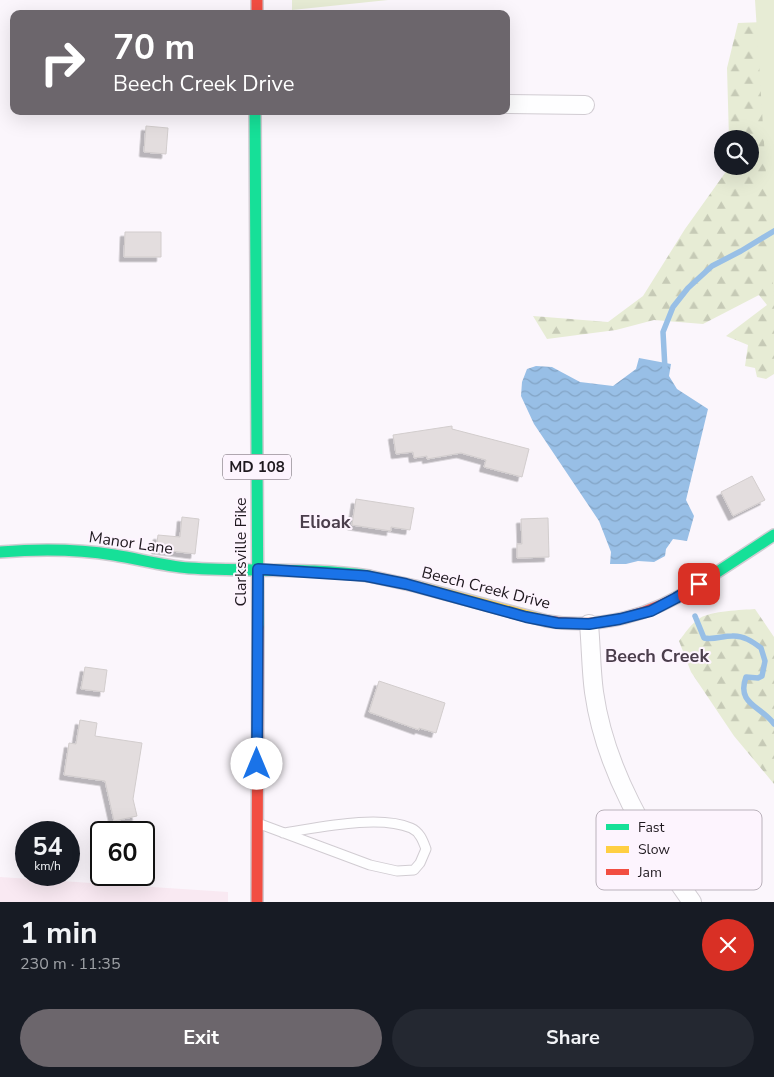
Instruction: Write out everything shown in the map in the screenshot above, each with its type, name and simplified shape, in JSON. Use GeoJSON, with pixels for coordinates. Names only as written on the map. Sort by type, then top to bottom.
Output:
{"type":"FeatureCollection","features":[{"type":"Feature","properties":{"kind":"main road","name":"Clarksville Pike"},"geometry":{"type":"LineString","coordinates":[[255,115],[258,569],[257,902]]}},
{"type":"Feature","properties":{"kind":"main road","name":"Beech Creek Drive"},"geometry":{"type":"LineString","coordinates":[[258,569],[366,576],[406,584],[526,617],[557,623],[589,624],[651,611],[676,598],[754,546],[774,535]]}},
{"type":"Feature","properties":{"kind":"main road","name":"Manor Lane"},"geometry":{"type":"LineString","coordinates":[[0,552],[23,549],[111,555],[187,568],[258,569]]}},
{"type":"Feature","properties":{"kind":"street"},"geometry":{"type":"LineString","coordinates":[[510,104],[584,105]]}},
{"type":"Feature","properties":{"kind":"street"},"geometry":{"type":"LineString","coordinates":[[589,624],[594,693],[602,729],[634,810]]}},
{"type":"Feature","properties":{"kind":"street"},"geometry":{"type":"LineString","coordinates":[[684,890],[692,902]]}},
{"type":"Feature","properties":{"kind":"lane"},"geometry":{"type":"LineString","coordinates":[[257,823],[283,833],[370,865],[397,871],[414,870],[420,863],[426,849],[422,837],[412,828],[368,821],[283,833]]}},
{"type":"Feature","properties":{"kind":"shaded area"},"geometry":{"type":"Polygon","coordinates":[[[0,877],[15,878],[15,886],[80,886],[80,882],[90,883],[90,886],[137,886],[228,892],[228,902],[0,902],[0,877]]]}},
{"type":"Feature","properties":{"kind":"green space"},"geometry":{"type":"Polygon","coordinates":[[[292,0],[388,0],[292,10],[292,0]]]}},
{"type":"Feature","properties":{"kind":"green space"},"geometry":{"type":"Polygon","coordinates":[[[755,0],[774,0],[774,301],[755,0]]]}},
{"type":"Feature","properties":{"kind":"green space"},"geometry":{"type":"Polygon","coordinates":[[[764,22],[774,33],[774,374],[766,379],[757,377],[755,368],[745,366],[748,345],[726,336],[767,305],[759,295],[703,324],[654,320],[616,330],[547,339],[533,316],[608,322],[643,296],[685,229],[724,175],[759,175],[759,130],[729,130],[727,68],[738,23],[764,22]]]}},
{"type":"Feature","properties":{"kind":"green space"},"geometry":{"type":"Polygon","coordinates":[[[755,609],[774,637],[774,784],[734,736],[691,672],[679,641],[700,618],[727,611],[755,609]]]}},
{"type":"Feature","properties":{"kind":"water"},"geometry":{"type":"Polygon","coordinates":[[[639,358],[671,364],[669,376],[677,389],[708,409],[686,500],[694,516],[687,541],[673,539],[666,549],[665,556],[654,562],[638,561],[626,564],[610,564],[611,552],[599,521],[534,424],[521,396],[522,382],[527,369],[536,366],[552,367],[580,382],[613,386],[636,369],[639,358]]]}},
{"type":"Feature","properties":{"kind":"building"},"geometry":{"type":"Polygon","coordinates":[[[146,126],[168,128],[166,154],[144,152],[146,126]]]}},
{"type":"Feature","properties":{"kind":"building"},"geometry":{"type":"Polygon","coordinates":[[[125,232],[161,232],[161,257],[124,257],[125,232]]]}},
{"type":"Feature","properties":{"kind":"building"},"geometry":{"type":"Polygon","coordinates":[[[452,426],[452,429],[529,449],[522,477],[484,467],[486,460],[461,453],[427,459],[427,456],[414,458],[413,452],[396,454],[393,435],[452,426]]]}},
{"type":"Feature","properties":{"kind":"building"},"geometry":{"type":"Polygon","coordinates":[[[752,476],[765,500],[733,516],[721,492],[752,476]]]}},
{"type":"Feature","properties":{"kind":"building"},"geometry":{"type":"Polygon","coordinates":[[[356,499],[414,508],[410,530],[391,527],[391,531],[352,525],[356,499]]]}},
{"type":"Feature","properties":{"kind":"building"},"geometry":{"type":"Polygon","coordinates":[[[182,517],[199,519],[195,554],[156,549],[158,535],[180,537],[182,517]]]}},
{"type":"Feature","properties":{"kind":"building"},"geometry":{"type":"Polygon","coordinates":[[[548,518],[549,557],[517,558],[517,544],[522,544],[521,519],[548,518]]]}},
{"type":"Feature","properties":{"kind":"building"},"geometry":{"type":"Polygon","coordinates":[[[85,667],[107,670],[104,692],[81,689],[85,667]]]}},
{"type":"Feature","properties":{"kind":"building"},"geometry":{"type":"Polygon","coordinates":[[[379,681],[445,703],[436,733],[419,728],[419,730],[369,712],[379,681]]]}},
{"type":"Feature","properties":{"kind":"building"},"geometry":{"type":"Polygon","coordinates":[[[80,720],[97,723],[95,736],[142,743],[133,799],[137,816],[114,821],[105,781],[64,775],[69,743],[76,744],[80,720]]]}},
{"type":"Feature","properties":{"kind":"waterway"},"geometry":{"type":"LineString","coordinates":[[665,369],[663,332],[673,307],[688,288],[712,266],[774,231]]}},
{"type":"Feature","properties":{"kind":"waterway"},"geometry":{"type":"LineString","coordinates":[[695,616],[704,638],[740,637],[751,641],[761,648],[765,661],[762,676],[758,678],[746,677],[744,693],[751,704],[774,724]]}},
{"type":"Feature","properties":{"kind":"traffic: fast"},"geometry":{"type":"LineString","coordinates":[[255,115],[258,627]]}},
{"type":"Feature","properties":{"kind":"traffic: fast"},"geometry":{"type":"LineString","coordinates":[[696,586],[774,535]]}},
{"type":"Feature","properties":{"kind":"traffic: fast"},"geometry":{"type":"LineString","coordinates":[[0,552],[72,551],[114,555],[189,568],[302,571],[369,576]]}},
{"type":"Feature","properties":{"kind":"traffic: slow"},"geometry":{"type":"LineString","coordinates":[[369,576],[415,586],[547,621]]}},
{"type":"Feature","properties":{"kind":"traffic: jam"},"geometry":{"type":"LineString","coordinates":[[257,0],[257,10]]}},
{"type":"Feature","properties":{"kind":"traffic: jam"},"geometry":{"type":"LineString","coordinates":[[547,621],[586,623],[606,622],[625,618],[662,605],[696,586]]}},
{"type":"Feature","properties":{"kind":"traffic: jam"},"geometry":{"type":"LineString","coordinates":[[257,902],[258,627]]}},
{"type":"Feature","properties":{"kind":"district","name":"Elioak"},"geometry":{"type":"Point","coordinates":[325,522]}},
{"type":"Feature","properties":{"kind":"district","name":"Beech Creek"},"geometry":{"type":"Point","coordinates":[657,656]}},
{"type":"Feature","properties":{"kind":"route"},"geometry":{"type":"LineString","coordinates":[[257,764],[258,569],[366,576],[406,584],[526,617],[557,623],[589,624],[651,611],[699,584]]}}]}
